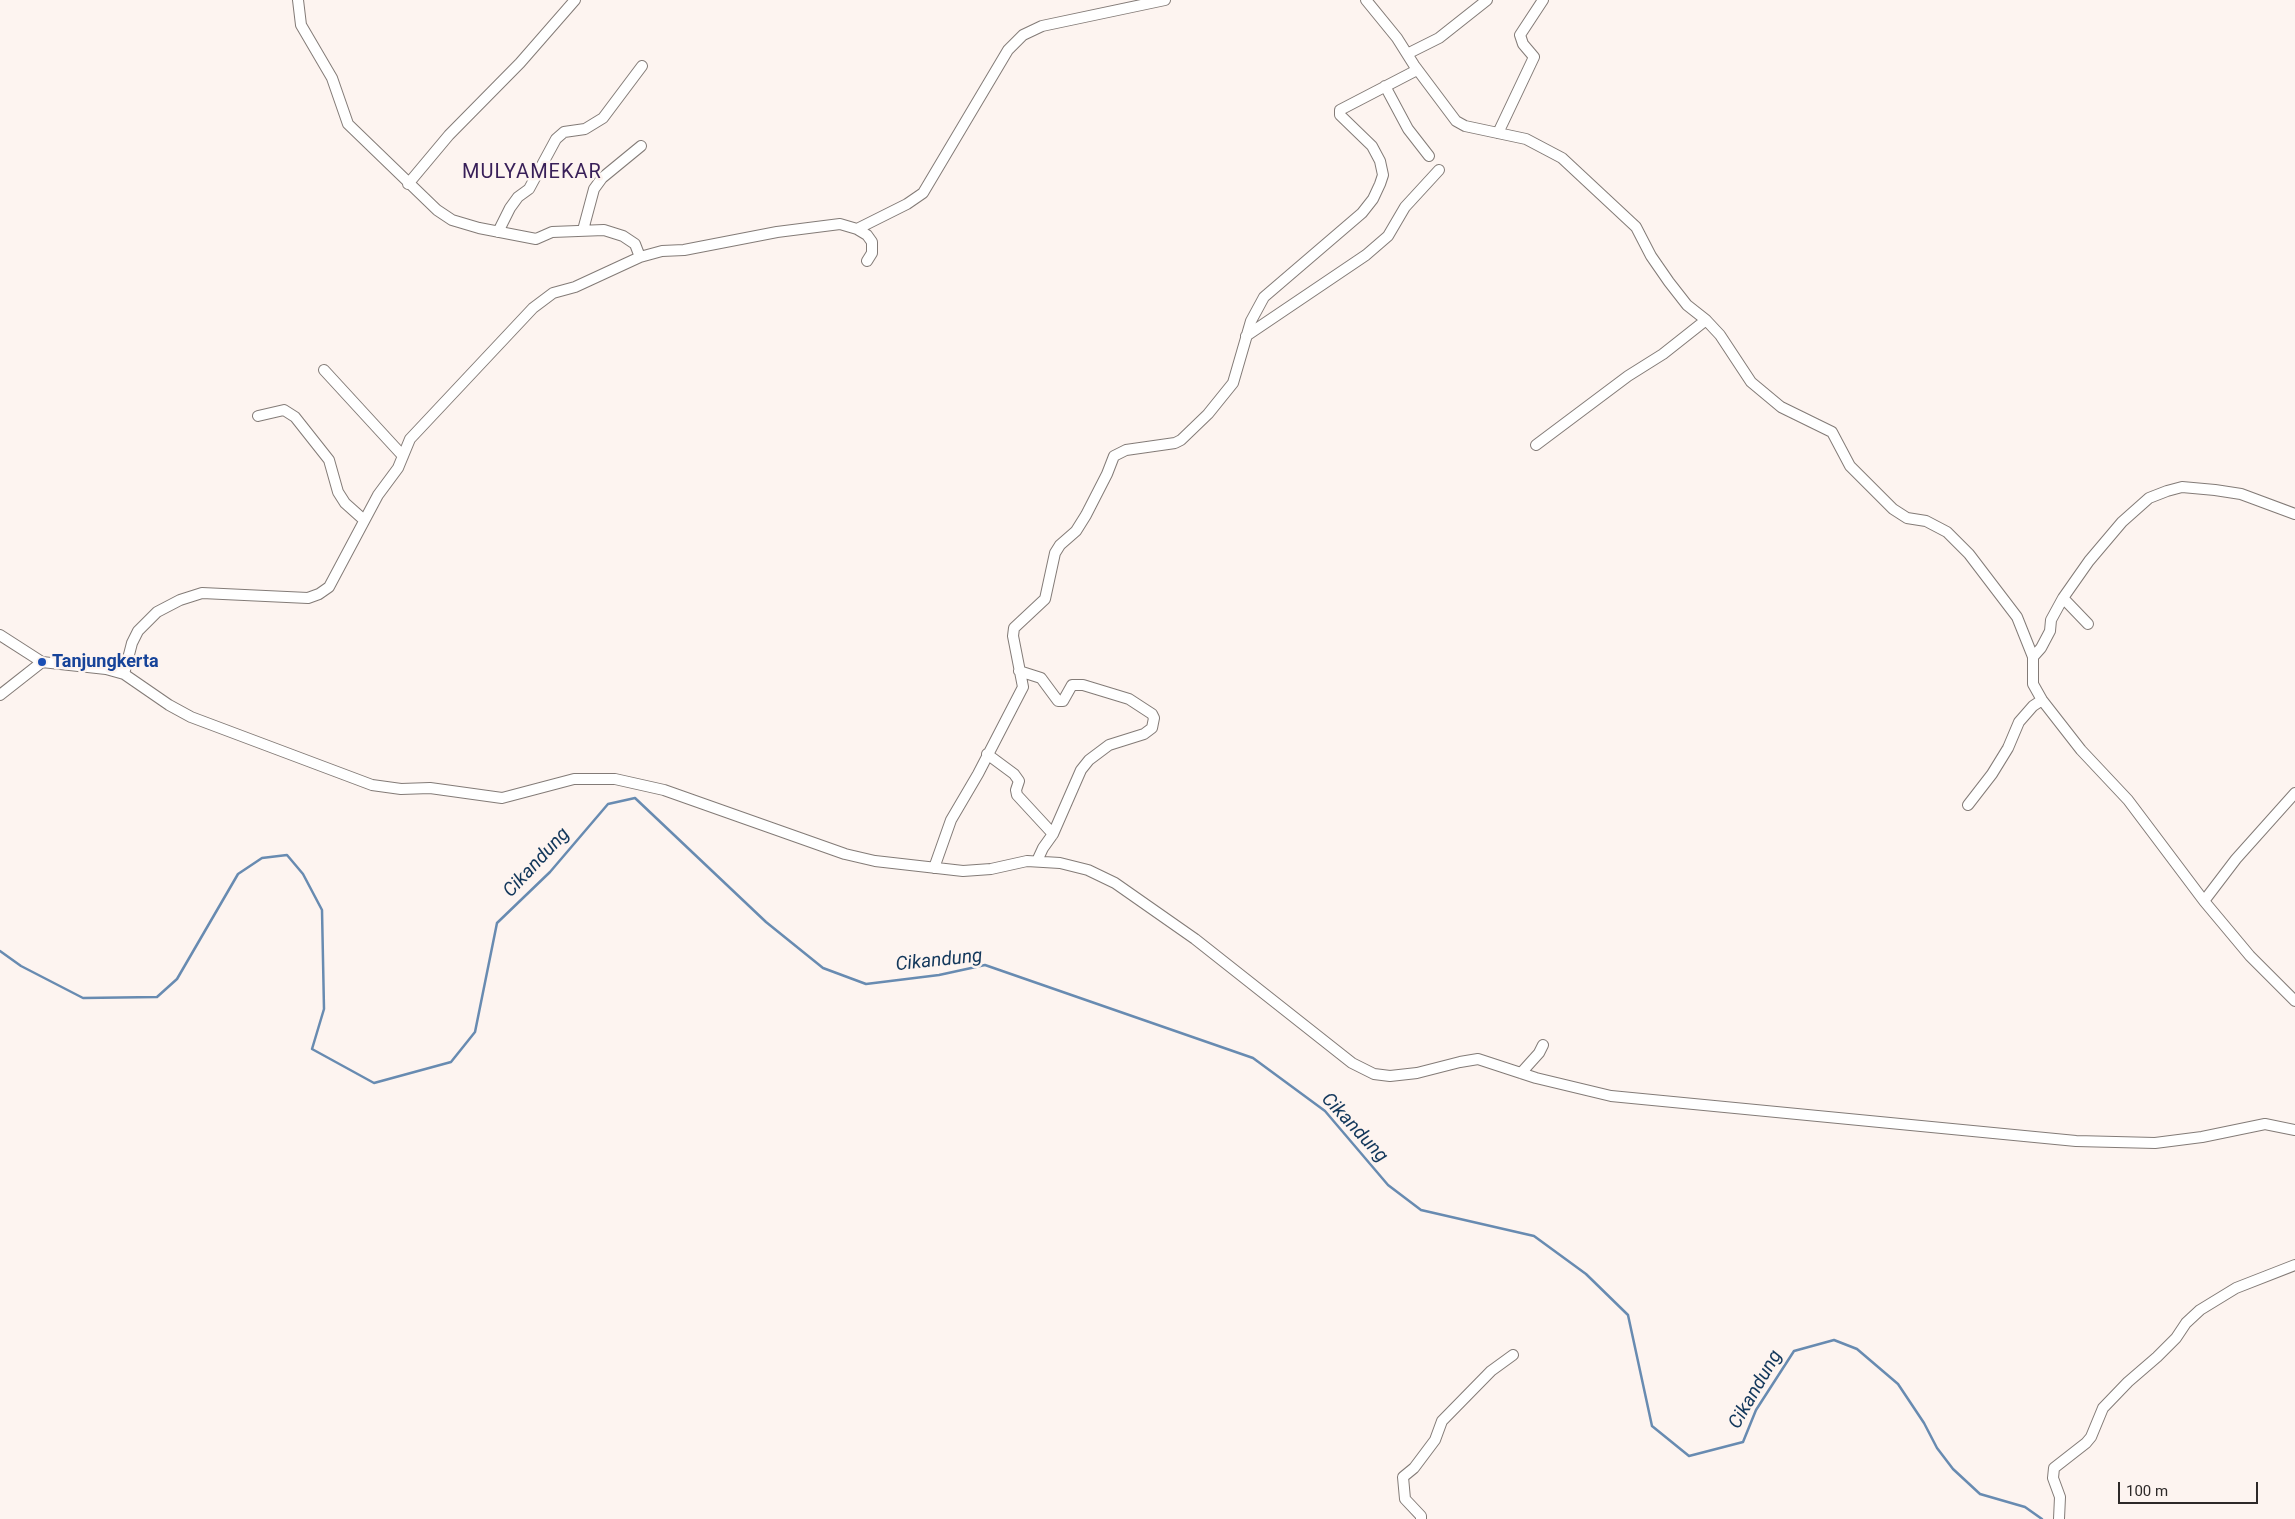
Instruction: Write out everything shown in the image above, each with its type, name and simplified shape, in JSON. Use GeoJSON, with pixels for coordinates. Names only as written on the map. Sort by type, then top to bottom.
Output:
{"type":"FeatureCollection","features":[{"type":"Feature","properties":{"kind":"street"},"geometry":{"type":"LineString","coordinates":[[298,0],[302,25],[332,78],[348,124],[437,210],[452,220],[498,232],[536,238],[552,232],[604,230],[623,236],[635,244],[640,257]]}},
{"type":"Feature","properties":{"kind":"street"},"geometry":{"type":"LineString","coordinates":[[408,184],[449,135],[520,63],[575,0]]}},
{"type":"Feature","properties":{"kind":"street"},"geometry":{"type":"LineString","coordinates":[[857,229],[907,204],[923,193],[1008,50],[1023,36],[1042,26],[1166,0]]}},
{"type":"Feature","properties":{"kind":"street"},"geometry":{"type":"LineString","coordinates":[[1366,0],[1398,38],[1417,70],[1456,121],[1465,126],[1526,138],[1550,150],[1597,189],[1636,227],[1651,256],[1675,290],[1687,305],[1706,320],[1731,350],[1751,382],[1781,407],[1832,432],[1850,466],[1880,498],[1906,518],[1926,521],[1947,532],[1969,554],[2018,617],[2033,657],[2033,684],[2042,700],[2081,750],[2128,800],[2204,901],[2250,956],[2295,1001]]}},
{"type":"Feature","properties":{"kind":"street"},"geometry":{"type":"LineString","coordinates":[[1408,54],[1439,38],[1488,0]]}},
{"type":"Feature","properties":{"kind":"street"},"geometry":{"type":"LineString","coordinates":[[1498,132],[1534,57],[1523,44],[1520,35],[1543,0]]}},
{"type":"Feature","properties":{"kind":"street"},"geometry":{"type":"LineString","coordinates":[[498,232],[510,208],[518,197],[529,189],[556,139],[564,132],[585,129],[603,118],[642,66]]}},
{"type":"Feature","properties":{"kind":"street"},"geometry":{"type":"LineString","coordinates":[[934,868],[951,820],[978,774],[1022,687],[1012,636],[1014,628],[1044,599],[1055,553],[1060,545],[1076,531],[1086,515],[1114,456],[1126,450],[1176,444],[1189,433],[1234,383],[1251,321],[1264,297],[1362,213],[1376,194],[1383,175],[1380,161],[1372,146],[1338,113],[1417,70]]}},
{"type":"Feature","properties":{"kind":"street"},"geometry":{"type":"LineString","coordinates":[[1385,86],[1408,129],[1429,156]]}},
{"type":"Feature","properties":{"kind":"street"},"geometry":{"type":"LineString","coordinates":[[583,230],[594,189],[602,178],[641,146]]}},
{"type":"Feature","properties":{"kind":"street"},"geometry":{"type":"LineString","coordinates":[[1246,336],[1366,255],[1388,236],[1405,208],[1439,170]]}},
{"type":"Feature","properties":{"kind":"street"},"geometry":{"type":"LineString","coordinates":[[124,674],[132,643],[138,631],[157,612],[180,600],[202,593],[308,598],[330,587],[378,495],[398,468],[410,439],[485,362],[533,308],[553,293],[582,284],[640,257],[662,251],[684,250],[777,232],[840,224],[857,229],[868,235],[872,242],[872,254],[867,261]]}},
{"type":"Feature","properties":{"kind":"street"},"geometry":{"type":"LineString","coordinates":[[1536,445],[1628,376],[1664,354],[1706,320]]}},
{"type":"Feature","properties":{"kind":"street"},"geometry":{"type":"LineString","coordinates":[[324,370],[403,456]]}},
{"type":"Feature","properties":{"kind":"street"},"geometry":{"type":"LineString","coordinates":[[258,416],[284,410],[295,417],[329,460],[338,492],[345,503],[364,520]]}},
{"type":"Feature","properties":{"kind":"street"},"geometry":{"type":"LineString","coordinates":[[2033,657],[2041,648],[2050,631],[2051,620],[2063,598],[2089,561],[2122,522],[2150,498],[2182,487],[2232,493],[2295,514]]}},
{"type":"Feature","properties":{"kind":"street"},"geometry":{"type":"LineString","coordinates":[[2063,598],[2088,624]]}},
{"type":"Feature","properties":{"kind":"street"},"geometry":{"type":"LineString","coordinates":[[0,635],[42,662],[106,669],[124,674],[169,705],[191,717],[372,784],[401,789],[430,788],[502,798],[574,780],[615,779],[681,795],[844,854],[875,861],[974,872],[1022,862],[1037,861],[1088,870],[1114,883],[1195,939],[1367,1072],[1390,1076],[1417,1073],[1478,1059],[1591,1093],[1653,1101],[2076,1141],[2155,1143],[2202,1138],[2265,1124],[2295,1130]]}},
{"type":"Feature","properties":{"kind":"street"},"geometry":{"type":"LineString","coordinates":[[0,695],[42,662]]}},
{"type":"Feature","properties":{"kind":"street"},"geometry":{"type":"LineString","coordinates":[[1019,671],[1041,678],[1058,701],[1063,701],[1072,685],[1083,685],[1129,699],[1152,714],[1154,718],[1152,728],[1144,734],[1109,745],[1089,760],[1081,770],[1053,834],[1042,848],[1037,861]]}},
{"type":"Feature","properties":{"kind":"street"},"geometry":{"type":"LineString","coordinates":[[1968,806],[1992,774],[2008,748],[2019,722],[2033,706],[2042,700]]}},
{"type":"Feature","properties":{"kind":"street"},"geometry":{"type":"LineString","coordinates":[[987,754],[1014,774],[1019,781],[1016,793],[1053,834]]}},
{"type":"Feature","properties":{"kind":"street"},"geometry":{"type":"LineString","coordinates":[[2204,901],[2236,860],[2295,793]]}},
{"type":"Feature","properties":{"kind":"street"},"geometry":{"type":"LineString","coordinates":[[1521,1073],[1539,1053],[1543,1045]]}},
{"type":"Feature","properties":{"kind":"street"},"geometry":{"type":"LineString","coordinates":[[2059,1519],[2060,1496],[2053,1478],[2054,1468],[2091,1437],[2103,1408],[2176,1338],[2186,1323],[2200,1310],[2236,1288],[2295,1265]]}},
{"type":"Feature","properties":{"kind":"street"},"geometry":{"type":"LineString","coordinates":[[1420,1519],[1421,1516],[1404,1499],[1403,1477],[1414,1468],[1435,1440],[1442,1421],[1491,1371],[1513,1355]]}},
{"type":"Feature","properties":{"kind":"waterway","name":"Cikandung"},"geometry":{"type":"LineString","coordinates":[[0,951],[21,966],[83,998],[157,997],[177,979],[238,874],[262,858],[287,855],[303,874],[322,910],[324,1009],[312,1049],[374,1083],[451,1062],[475,1032],[497,923],[550,872],[608,804],[635,798],[766,922],[823,968],[866,984],[939,975],[985,965],[1253,1058],[1325,1111],[1388,1185],[1421,1210],[1534,1236],[1586,1274],[1628,1315],[1652,1426],[1689,1456],[1743,1442],[1756,1410],[1794,1351],[1834,1340],[1857,1349],[1898,1384],[1924,1423],[1937,1448],[1953,1469],[1980,1494],[2025,1507],[2042,1519]]}},
{"type":"Feature","properties":{"kind":"place","name":"Tanjungkerta"},"geometry":{"type":"Point","coordinates":[42,662]}},
{"type":"Feature","properties":{"kind":"district","name":"MULYAMEKAR"},"geometry":{"type":"Point","coordinates":[532,173]}}]}
